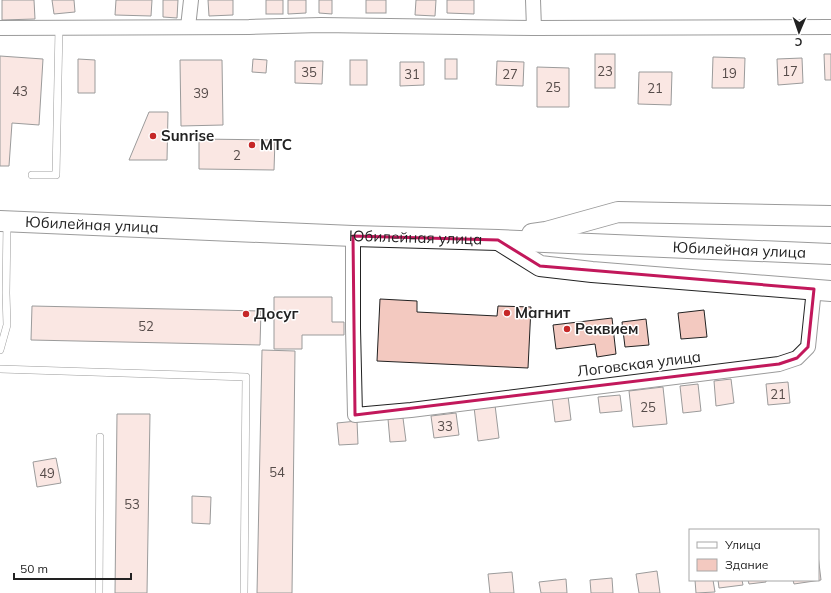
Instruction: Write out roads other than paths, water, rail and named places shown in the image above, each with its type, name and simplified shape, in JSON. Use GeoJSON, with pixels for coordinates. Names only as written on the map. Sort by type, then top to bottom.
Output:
{"type":"FeatureCollection","features":[{"type":"Feature","properties":{"kind":"main road"},"geometry":{"type":"LineString","coordinates":[[498,240],[546,232],[618,212],[831,216]]}},
{"type":"Feature","properties":{"kind":"main road","name":"Юбилейная улица"},"geometry":{"type":"LineString","coordinates":[[3,221],[831,254]]}},
{"type":"Feature","properties":{"kind":"main road"},"geometry":{"type":"LineString","coordinates":[[498,240],[540,266],[592,272],[822,290]]}},
{"type":"Feature","properties":{"kind":"street"},"geometry":{"type":"LineString","coordinates":[[188,27],[191,0]]}},
{"type":"Feature","properties":{"kind":"street"},"geometry":{"type":"LineString","coordinates":[[533,0],[534,28]]}},
{"type":"Feature","properties":{"kind":"street"},"geometry":{"type":"LineString","coordinates":[[0,28],[249,27],[321,25],[534,28],[831,27]]}},
{"type":"Feature","properties":{"kind":"street","name":"Логовская улица"},"geometry":{"type":"LineString","coordinates":[[353,236],[355,415],[411,410],[779,364],[797,358],[808,348],[822,290]]}},
{"type":"Feature","properties":{"kind":"lane"},"geometry":{"type":"LineString","coordinates":[[32,175],[56,175],[59,28]]}},
{"type":"Feature","properties":{"kind":"lane"},"geometry":{"type":"LineString","coordinates":[[0,350],[7,325],[3,221]]}},
{"type":"Feature","properties":{"kind":"lane"},"geometry":{"type":"LineString","coordinates":[[0,369],[246,377],[244,593]]}},
{"type":"Feature","properties":{"kind":"lane"},"geometry":{"type":"LineString","coordinates":[[99,593],[100,437]]}},
{"type":"Feature","properties":{"kind":"place","name":"Sunrise"},"geometry":{"type":"Point","coordinates":[153,136]}},
{"type":"Feature","properties":{"kind":"place","name":"МТС"},"geometry":{"type":"Point","coordinates":[252,145]}},
{"type":"Feature","properties":{"kind":"place","name":"Магнит"},"geometry":{"type":"Point","coordinates":[507,313]}},
{"type":"Feature","properties":{"kind":"place","name":"Досуг"},"geometry":{"type":"Point","coordinates":[246,314]}},
{"type":"Feature","properties":{"kind":"place","name":"Реквием"},"geometry":{"type":"Point","coordinates":[567,329]}}]}
